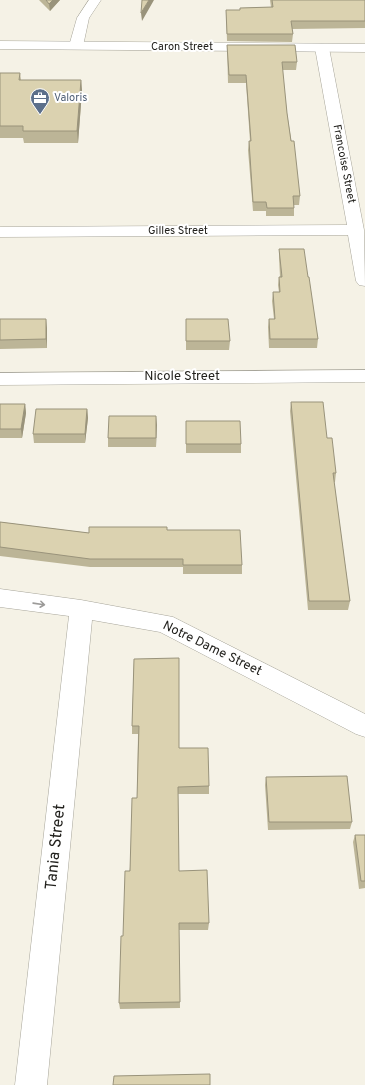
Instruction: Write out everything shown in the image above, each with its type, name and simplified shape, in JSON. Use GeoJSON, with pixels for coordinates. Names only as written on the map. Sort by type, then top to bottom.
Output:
{"type":"FeatureCollection","features":[{"type":"Feature","properties":{"kind":"street"},"geometry":{"type":"LineString","coordinates":[[76,46],[83,18],[95,0]]}},
{"type":"Feature","properties":{"kind":"street","name":"Caron Street"},"geometry":{"type":"LineString","coordinates":[[0,45],[365,48]]}},
{"type":"Feature","properties":{"kind":"street","name":"Francoise Street"},"geometry":{"type":"LineString","coordinates":[[322,48],[365,280]]}},
{"type":"Feature","properties":{"kind":"street","name":"Gilles Street"},"geometry":{"type":"LineString","coordinates":[[0,232],[356,230]]}},
{"type":"Feature","properties":{"kind":"street","name":"Nicole Street"},"geometry":{"type":"LineString","coordinates":[[0,379],[365,376]]}},
{"type":"Feature","properties":{"kind":"street","name":"Notre Dame Street"},"geometry":{"type":"LineString","coordinates":[[0,598],[165,624],[365,726]]}},
{"type":"Feature","properties":{"kind":"street","name":"Tania Street"},"geometry":{"type":"LineString","coordinates":[[32,1085],[81,610]]}},
{"type":"Feature","properties":{"kind":"building"},"geometry":{"type":"Polygon","coordinates":[[[46,0],[53,0],[49,4],[46,0]]]}},
{"type":"Feature","properties":{"kind":"building"},"geometry":{"type":"Polygon","coordinates":[[[142,0],[149,0],[141,13],[142,0]]]}},
{"type":"Feature","properties":{"kind":"building"},"geometry":{"type":"Polygon","coordinates":[[[272,0],[365,0],[365,21],[291,21],[293,34],[227,34],[226,10],[273,7],[272,0]]]}},
{"type":"Feature","properties":{"kind":"building"},"geometry":{"type":"Polygon","coordinates":[[[227,45],[295,45],[297,62],[282,62],[287,113],[291,141],[294,141],[300,196],[293,196],[294,208],[267,208],[266,202],[253,202],[249,141],[251,141],[246,75],[229,75],[227,45]]]}},
{"type":"Feature","properties":{"kind":"building","name":"Valoris"},"geometry":{"type":"Polygon","coordinates":[[[0,73],[20,73],[19,80],[81,80],[77,131],[23,131],[23,126],[0,126],[0,73]]]}},
{"type":"Feature","properties":{"kind":"building"},"geometry":{"type":"Polygon","coordinates":[[[279,249],[304,249],[318,339],[270,339],[269,319],[275,319],[273,292],[280,292],[279,277],[282,277],[279,249]]]}},
{"type":"Feature","properties":{"kind":"building"},"geometry":{"type":"Polygon","coordinates":[[[0,319],[46,319],[46,339],[0,340],[0,319]]]}},
{"type":"Feature","properties":{"kind":"building"},"geometry":{"type":"Polygon","coordinates":[[[186,319],[228,319],[230,341],[186,341],[186,319]]]}},
{"type":"Feature","properties":{"kind":"building"},"geometry":{"type":"Polygon","coordinates":[[[291,402],[323,402],[327,438],[332,438],[336,473],[333,473],[350,601],[309,601],[291,402]]]}},
{"type":"Feature","properties":{"kind":"building"},"geometry":{"type":"Polygon","coordinates":[[[0,404],[25,404],[21,429],[0,429],[0,404]]]}},
{"type":"Feature","properties":{"kind":"building"},"geometry":{"type":"Polygon","coordinates":[[[36,409],[87,409],[85,434],[33,434],[36,409]]]}},
{"type":"Feature","properties":{"kind":"building"},"geometry":{"type":"Polygon","coordinates":[[[109,416],[156,416],[156,438],[108,438],[109,416]]]}},
{"type":"Feature","properties":{"kind":"building"},"geometry":{"type":"Polygon","coordinates":[[[186,421],[240,421],[241,444],[186,444],[186,421]]]}},
{"type":"Feature","properties":{"kind":"building"},"geometry":{"type":"Polygon","coordinates":[[[0,522],[89,533],[89,527],[167,527],[167,530],[240,530],[242,565],[183,565],[183,559],[90,559],[0,547],[0,522]]]}},
{"type":"Feature","properties":{"kind":"building"},"geometry":{"type":"Polygon","coordinates":[[[179,658],[179,748],[208,748],[209,786],[178,787],[179,871],[207,870],[209,923],[179,923],[180,1002],[119,1003],[125,871],[130,871],[132,798],[137,798],[139,726],[132,726],[134,659],[179,658]]]}},
{"type":"Feature","properties":{"kind":"building"},"geometry":{"type":"Polygon","coordinates":[[[347,776],[352,822],[269,822],[266,777],[347,776]]]}},
{"type":"Feature","properties":{"kind":"building"},"geometry":{"type":"Polygon","coordinates":[[[355,835],[365,835],[365,881],[361,881],[355,835]]]}},
{"type":"Feature","properties":{"kind":"building"},"geometry":{"type":"Polygon","coordinates":[[[210,1074],[210,1085],[113,1085],[114,1076],[210,1074]]]}},
{"type":"Feature","properties":{"kind":"place","name":"Valoris"},"geometry":{"type":"Point","coordinates":[40,115]}}]}
